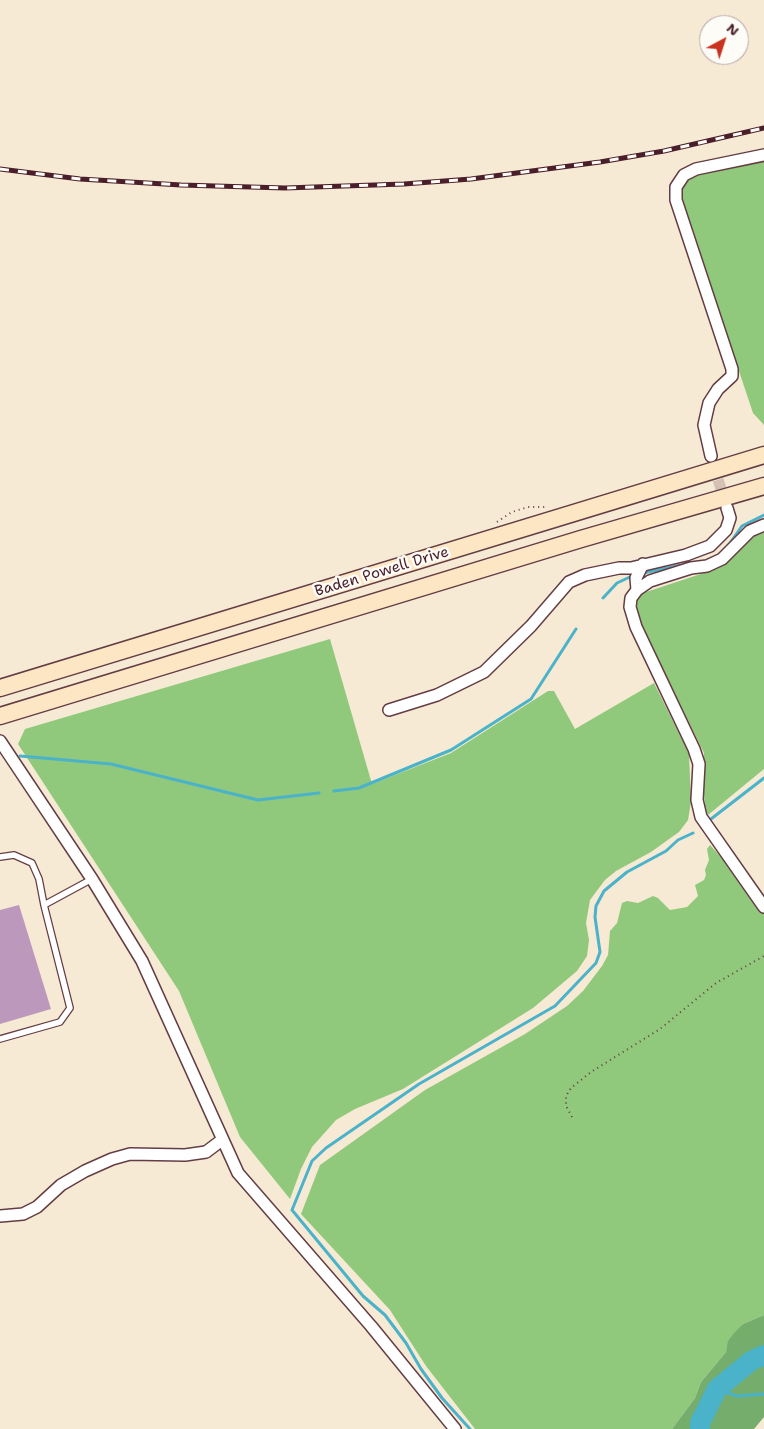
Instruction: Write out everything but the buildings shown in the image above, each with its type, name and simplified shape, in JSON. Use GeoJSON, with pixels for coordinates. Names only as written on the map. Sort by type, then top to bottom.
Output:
{"type":"FeatureCollection","features":[{"type":"Feature","properties":{"kind":"main road","name":"Baden Powell Drive"},"geometry":{"type":"LineString","coordinates":[[0,688],[764,455]]}},
{"type":"Feature","properties":{"kind":"main road","name":"Baden Powell Drive"},"geometry":{"type":"LineString","coordinates":[[0,716],[572,542],[764,486]]}},
{"type":"Feature","properties":{"kind":"street"},"geometry":{"type":"LineString","coordinates":[[711,456],[704,426],[709,403],[718,389],[732,376],[732,369],[676,200],[676,187],[684,175],[696,169],[764,155]]}},
{"type":"Feature","properties":{"kind":"street"},"geometry":{"type":"LineString","coordinates":[[389,710],[437,695],[484,672],[532,626],[569,582],[585,575],[686,555],[710,546],[726,530],[730,518],[727,508]]}},
{"type":"Feature","properties":{"kind":"street"},"geometry":{"type":"LineString","coordinates":[[764,525],[750,531],[722,559],[707,566],[691,568],[650,582],[637,590],[631,598],[630,607],[632,618],[694,749],[699,764],[697,800],[701,817],[764,908]]}},
{"type":"Feature","properties":{"kind":"street"},"geometry":{"type":"LineString","coordinates":[[637,590],[636,578],[643,564]]}},
{"type":"Feature","properties":{"kind":"street"},"geometry":{"type":"LineString","coordinates":[[0,740],[92,879],[155,984],[238,1174],[371,1326],[455,1429]]}},
{"type":"Feature","properties":{"kind":"street"},"geometry":{"type":"LineString","coordinates":[[0,1216],[23,1214],[37,1208],[62,1185],[85,1171],[112,1159],[130,1154],[185,1155],[206,1152],[222,1140]]}},
{"type":"Feature","properties":{"kind":"lane"},"geometry":{"type":"LineString","coordinates":[[0,857],[14,855],[32,863],[38,879],[70,1008],[60,1022],[0,1039]]}},
{"type":"Feature","properties":{"kind":"lane"},"geometry":{"type":"LineString","coordinates":[[44,905],[92,879]]}},
{"type":"Feature","properties":{"kind":"path"},"geometry":{"type":"LineString","coordinates":[[572,1117],[566,1106],[566,1096],[571,1088],[591,1072],[660,1029],[716,983],[764,956]]}},
{"type":"Feature","properties":{"kind":"green space"},"geometry":{"type":"Polygon","coordinates":[[[764,160],[764,425],[753,413],[680,191],[689,176],[764,160]]]}},
{"type":"Feature","properties":{"kind":"green space"},"geometry":{"type":"Polygon","coordinates":[[[764,531],[764,769],[708,815],[705,808],[704,794],[704,753],[635,612],[635,600],[643,593],[719,568],[756,535],[764,531]]]}},
{"type":"Feature","properties":{"kind":"green space"},"geometry":{"type":"Polygon","coordinates":[[[330,639],[372,784],[451,753],[548,691],[554,691],[575,729],[654,683],[689,754],[691,802],[688,820],[679,832],[651,852],[616,871],[605,880],[590,900],[586,923],[589,940],[587,956],[577,971],[533,1008],[403,1089],[355,1109],[336,1120],[312,1147],[301,1169],[290,1199],[240,1137],[179,991],[18,744],[25,729],[330,639]]]}},
{"type":"Feature","properties":{"kind":"green space"},"geometry":{"type":"Polygon","coordinates":[[[710,845],[740,878],[764,914],[764,1315],[743,1324],[729,1341],[726,1352],[701,1382],[695,1398],[672,1429],[475,1429],[426,1366],[390,1310],[301,1214],[320,1165],[425,1090],[525,1034],[567,1006],[583,991],[608,955],[610,931],[617,923],[622,903],[627,901],[638,903],[653,896],[658,898],[670,910],[687,907],[698,896],[695,885],[704,880],[706,875],[705,870],[709,860],[707,849],[710,845]]]}},
{"type":"Feature","properties":{"kind":"green space"},"geometry":{"type":"Polygon","coordinates":[[[764,1315],[764,1417],[754,1429],[672,1429],[695,1398],[701,1382],[726,1352],[728,1341],[735,1332],[743,1324],[764,1315]]]}},
{"type":"Feature","properties":{"kind":"waterway"},"geometry":{"type":"LineString","coordinates":[[728,546],[742,526],[764,515]]}},
{"type":"Feature","properties":{"kind":"waterway"},"geometry":{"type":"LineString","coordinates":[[643,573],[682,565]]}},
{"type":"Feature","properties":{"kind":"waterway"},"geometry":{"type":"LineString","coordinates":[[603,598],[617,583],[632,576]]}},
{"type":"Feature","properties":{"kind":"waterway"},"geometry":{"type":"LineString","coordinates":[[334,791],[359,788],[451,750],[531,699],[576,629]]}},
{"type":"Feature","properties":{"kind":"waterway"},"geometry":{"type":"LineString","coordinates":[[20,756],[111,764],[258,800],[319,793]]}},
{"type":"Feature","properties":{"kind":"waterway"},"geometry":{"type":"LineString","coordinates":[[711,819],[764,778]]}},
{"type":"Feature","properties":{"kind":"waterway"},"geometry":{"type":"LineString","coordinates":[[470,1429],[442,1398],[385,1315],[363,1296],[292,1210],[312,1161],[326,1148],[419,1084],[555,1006],[596,963],[600,952],[595,917],[596,906],[604,891],[627,872],[666,851],[678,840],[693,833]]}},
{"type":"Feature","properties":{"kind":"waterway"},"geometry":{"type":"LineString","coordinates":[[700,1429],[700,1423],[717,1389],[751,1361],[764,1355]]}},
{"type":"Feature","properties":{"kind":"waterway"},"geometry":{"type":"LineString","coordinates":[[717,1389],[737,1396],[764,1394]]}},
{"type":"Feature","properties":{"kind":"tunnel"},"geometry":{"type":"LineString","coordinates":[[713,464],[726,504]]}},
{"type":"Feature","properties":{"kind":"railway"},"geometry":{"type":"LineString","coordinates":[[0,169],[80,179],[181,185],[285,188],[404,184],[471,179],[600,162],[664,151],[764,128]]}}]}
